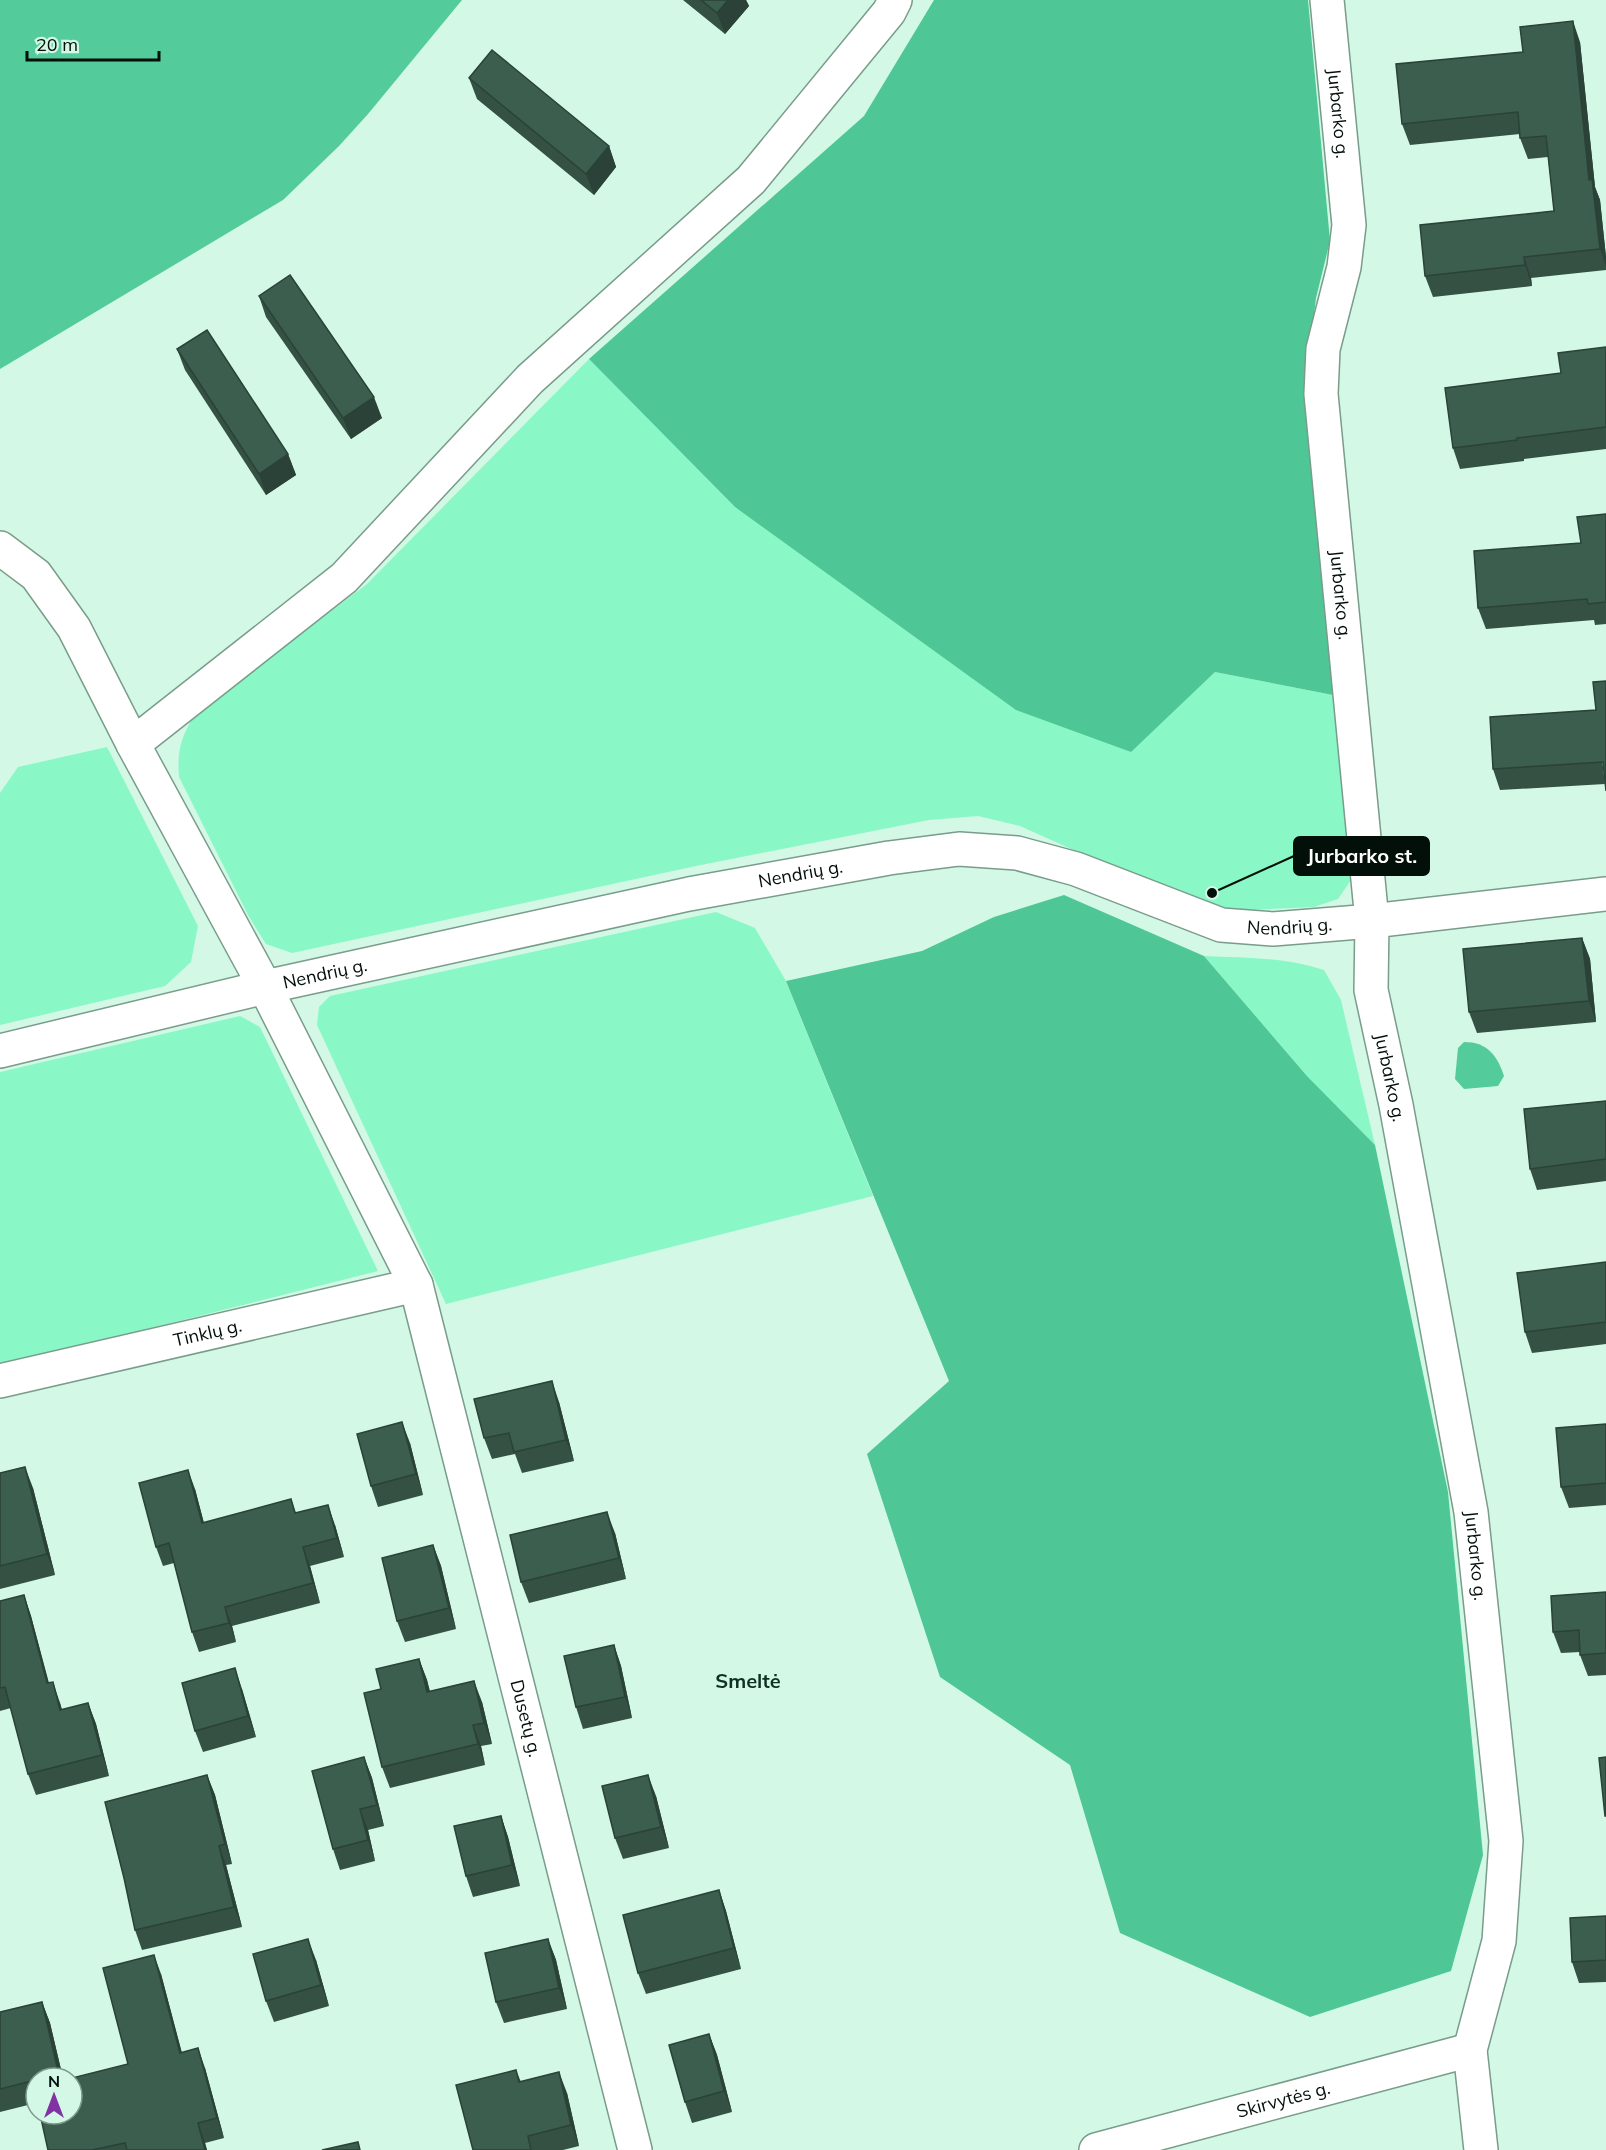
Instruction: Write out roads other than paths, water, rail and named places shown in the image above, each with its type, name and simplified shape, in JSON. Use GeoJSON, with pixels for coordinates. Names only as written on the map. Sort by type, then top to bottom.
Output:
{"type":"FeatureCollection","features":[{"type":"Feature","properties":{"kind":"street"},"geometry":{"type":"LineString","coordinates":[[133,744],[344,578],[530,379],[752,180],[889,12],[895,0]]}},
{"type":"Feature","properties":{"kind":"street","name":"Jurbarko g."},"geometry":{"type":"LineString","coordinates":[[1327,0],[1349,225],[1344,267],[1323,349],[1321,394],[1372,921],[1371,990],[1396,1105],[1472,1512],[1506,1841],[1499,1941],[1470,2050],[1480,2150]]}},
{"type":"Feature","properties":{"kind":"street","name":"Dusetų g."},"geometry":{"type":"LineString","coordinates":[[0,548],[36,575],[74,628],[133,744],[265,987],[416,1286],[635,2150]]}},
{"type":"Feature","properties":{"kind":"street","name":"Nendrių g."},"geometry":{"type":"LineString","coordinates":[[0,1051],[265,987],[689,894],[889,858],[958,849],[1017,853],[1076,869],[1221,925],[1273,929],[1372,921],[1606,894]]}},
{"type":"Feature","properties":{"kind":"street","name":"Tinklų g."},"geometry":{"type":"LineString","coordinates":[[0,1381],[416,1286]]}},
{"type":"Feature","properties":{"kind":"street","name":"Skirvytės g."},"geometry":{"type":"LineString","coordinates":[[1096,2150],[1470,2050]]}},
{"type":"Feature","properties":{"kind":"place","name":"Jurbarko st."},"geometry":{"type":"Point","coordinates":[1212,893]}},
{"type":"Feature","properties":{"kind":"district","name":"Smeltė"},"geometry":{"type":"Point","coordinates":[748,1681]}}]}
